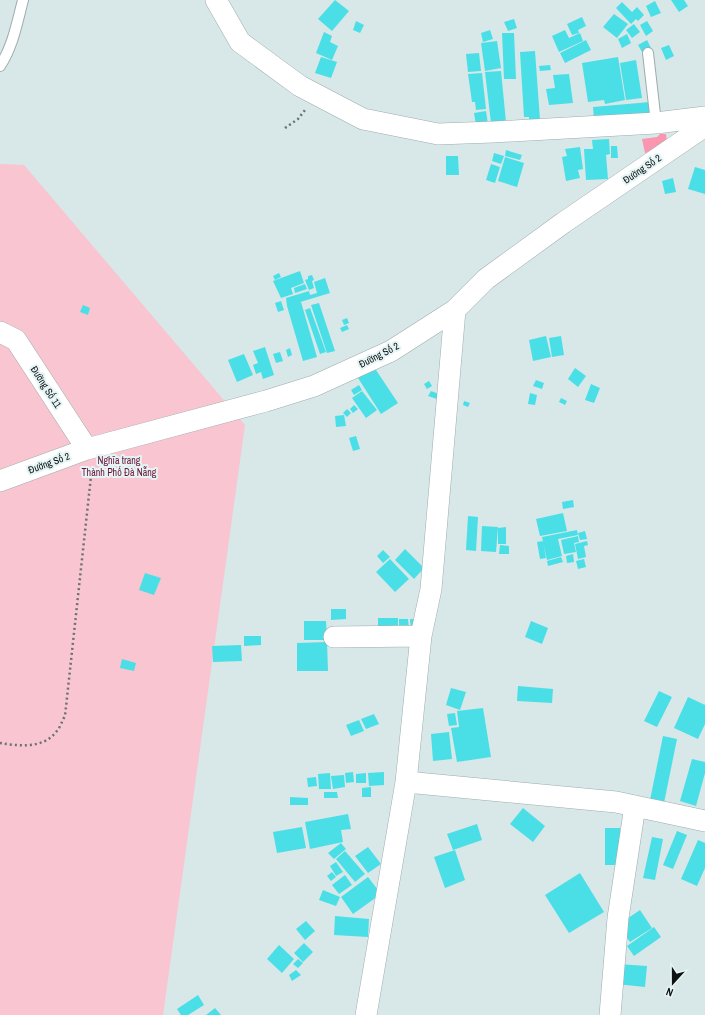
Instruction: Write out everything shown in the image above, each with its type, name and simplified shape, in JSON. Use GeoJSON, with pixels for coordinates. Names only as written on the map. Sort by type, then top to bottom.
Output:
{"type":"FeatureCollection","features":[{"type":"Feature","properties":{"kind":"street"},"geometry":{"type":"LineString","coordinates":[[216,0],[240,42],[300,86],[363,119],[438,134],[656,123],[705,117]]}},
{"type":"Feature","properties":{"kind":"street","name":"Đường Số 2"},"geometry":{"type":"LineString","coordinates":[[0,481],[90,448],[266,401],[314,386],[391,351],[455,310],[486,279],[563,223],[705,126]]}},
{"type":"Feature","properties":{"kind":"street"},"geometry":{"type":"LineString","coordinates":[[366,1015],[406,782],[421,636],[431,589],[455,310]]}},
{"type":"Feature","properties":{"kind":"street","name":"Đường Số 11"},"geometry":{"type":"LineString","coordinates":[[0,332],[16,340],[90,448]]}},
{"type":"Feature","properties":{"kind":"street"},"geometry":{"type":"LineString","coordinates":[[334,637],[421,636]]}},
{"type":"Feature","properties":{"kind":"street"},"geometry":{"type":"LineString","coordinates":[[406,782],[616,802],[705,820]]}},
{"type":"Feature","properties":{"kind":"street"},"geometry":{"type":"LineString","coordinates":[[610,1015],[618,918],[635,806]]}},
{"type":"Feature","properties":{"kind":"lane"},"geometry":{"type":"LineString","coordinates":[[0,66],[7,56],[12,42],[23,0]]}},
{"type":"Feature","properties":{"kind":"lane"},"geometry":{"type":"LineString","coordinates":[[648,53],[656,123]]}},
{"type":"Feature","properties":{"kind":"path"},"geometry":{"type":"LineString","coordinates":[[285,128],[298,119],[320,96]]}},
{"type":"Feature","properties":{"kind":"path"},"geometry":{"type":"LineString","coordinates":[[0,743],[16,745],[43,743],[56,733],[65,716],[90,448]]}},
{"type":"Feature","properties":{"kind":"green space","name":"Nghĩa trang Thành Phố Đà Nẵng"},"geometry":{"type":"Polygon","coordinates":[[[0,164],[24,165],[245,425],[163,1015],[0,1015],[0,164]]]}},
{"type":"Feature","properties":{"kind":"shaded area"},"geometry":{"type":"Polygon","coordinates":[[[660,134],[666,134],[667,142],[660,143],[661,150],[645,153],[642,139],[657,137],[660,134]]]}},
{"type":"Feature","properties":{"kind":"building"},"geometry":{"type":"Polygon","coordinates":[[[335,0],[349,11],[332,31],[318,19],[335,0]]]}},
{"type":"Feature","properties":{"kind":"building"},"geometry":{"type":"Polygon","coordinates":[[[671,0],[684,0],[688,6],[679,12],[671,0]]]}},
{"type":"Feature","properties":{"kind":"building"},"geometry":{"type":"Polygon","coordinates":[[[655,1],[661,13],[651,17],[646,6],[655,1]]]}},
{"type":"Feature","properties":{"kind":"building"},"geometry":{"type":"Polygon","coordinates":[[[622,2],[632,12],[637,7],[644,15],[638,21],[636,19],[631,24],[616,8],[622,2]]]}},
{"type":"Feature","properties":{"kind":"building"},"geometry":{"type":"Polygon","coordinates":[[[614,14],[628,24],[617,38],[603,27],[614,14]]]}},
{"type":"Feature","properties":{"kind":"building"},"geometry":{"type":"Polygon","coordinates":[[[582,17],[586,26],[578,30],[579,33],[572,35],[567,24],[582,17]]]}},
{"type":"Feature","properties":{"kind":"building"},"geometry":{"type":"Polygon","coordinates":[[[514,19],[517,28],[508,31],[504,22],[514,19]]]}},
{"type":"Feature","properties":{"kind":"building"},"geometry":{"type":"Polygon","coordinates":[[[356,21],[364,25],[360,33],[353,30],[356,21]]]}},
{"type":"Feature","properties":{"kind":"building"},"geometry":{"type":"Polygon","coordinates":[[[647,21],[653,31],[646,36],[640,25],[647,21]]]}},
{"type":"Feature","properties":{"kind":"building"},"geometry":{"type":"Polygon","coordinates":[[[634,24],[640,32],[632,38],[626,30],[634,24]]]}},
{"type":"Feature","properties":{"kind":"building"},"geometry":{"type":"Polygon","coordinates":[[[490,30],[493,39],[483,42],[481,33],[490,30]]]}},
{"type":"Feature","properties":{"kind":"building"},"geometry":{"type":"Polygon","coordinates":[[[565,30],[569,38],[580,33],[583,41],[559,52],[552,36],[565,30]]]}},
{"type":"Feature","properties":{"kind":"building"},"geometry":{"type":"Polygon","coordinates":[[[324,32],[332,36],[330,42],[338,46],[332,60],[316,53],[324,32]]]}},
{"type":"Feature","properties":{"kind":"building"},"geometry":{"type":"Polygon","coordinates":[[[502,33],[514,33],[516,79],[504,79],[502,33]]]}},
{"type":"Feature","properties":{"kind":"building"},"geometry":{"type":"Polygon","coordinates":[[[627,34],[631,43],[622,48],[618,39],[627,34]]]}},
{"type":"Feature","properties":{"kind":"building"},"geometry":{"type":"Polygon","coordinates":[[[586,40],[591,50],[565,63],[560,53],[586,40]]]}},
{"type":"Feature","properties":{"kind":"building"},"geometry":{"type":"Polygon","coordinates":[[[647,40],[651,48],[642,52],[638,45],[647,40]]]}},
{"type":"Feature","properties":{"kind":"building"},"geometry":{"type":"Polygon","coordinates":[[[497,41],[501,68],[485,71],[481,43],[497,41]]]}},
{"type":"Feature","properties":{"kind":"building"},"geometry":{"type":"Polygon","coordinates":[[[669,45],[674,56],[666,60],[661,48],[669,45]]]}},
{"type":"Feature","properties":{"kind":"building"},"geometry":{"type":"Polygon","coordinates":[[[535,51],[540,120],[529,121],[529,117],[524,117],[520,52],[535,51]]]}},
{"type":"Feature","properties":{"kind":"building"},"geometry":{"type":"Polygon","coordinates":[[[479,53],[481,71],[468,72],[466,54],[479,53]]]}},
{"type":"Feature","properties":{"kind":"building"},"geometry":{"type":"Polygon","coordinates":[[[321,57],[337,62],[331,78],[315,73],[321,57]]]}},
{"type":"Feature","properties":{"kind":"building"},"geometry":{"type":"Polygon","coordinates":[[[618,57],[625,100],[605,104],[604,100],[588,102],[582,63],[618,57]]]}},
{"type":"Feature","properties":{"kind":"building"},"geometry":{"type":"Polygon","coordinates":[[[636,60],[642,98],[626,100],[620,63],[636,60]]]}},
{"type":"Feature","properties":{"kind":"building"},"geometry":{"type":"Polygon","coordinates":[[[550,65],[551,70],[540,71],[539,66],[550,65]]]}},
{"type":"Feature","properties":{"kind":"building"},"geometry":{"type":"Polygon","coordinates":[[[501,71],[506,122],[491,123],[485,72],[501,71]]]}},
{"type":"Feature","properties":{"kind":"building"},"geometry":{"type":"Polygon","coordinates":[[[482,73],[486,109],[476,110],[475,102],[472,102],[468,74],[482,73]]]}},
{"type":"Feature","properties":{"kind":"building"},"geometry":{"type":"Polygon","coordinates":[[[569,74],[573,103],[549,105],[546,89],[555,88],[553,75],[569,74]]]}},
{"type":"Feature","properties":{"kind":"building"},"geometry":{"type":"Polygon","coordinates":[[[650,102],[651,115],[594,120],[593,107],[650,102]]]}},
{"type":"Feature","properties":{"kind":"building"},"geometry":{"type":"Polygon","coordinates":[[[486,111],[488,124],[476,125],[474,113],[486,111]]]}},
{"type":"Feature","properties":{"kind":"building"},"geometry":{"type":"Polygon","coordinates":[[[609,139],[610,154],[606,155],[608,179],[586,180],[584,149],[593,149],[592,140],[609,139]]]}},
{"type":"Feature","properties":{"kind":"building"},"geometry":{"type":"Polygon","coordinates":[[[611,146],[617,146],[618,158],[611,158],[611,146]]]}},
{"type":"Feature","properties":{"kind":"building"},"geometry":{"type":"Polygon","coordinates":[[[580,147],[583,169],[578,170],[580,178],[566,181],[562,157],[567,156],[565,149],[580,147]]]}},
{"type":"Feature","properties":{"kind":"building"},"geometry":{"type":"Polygon","coordinates":[[[506,150],[522,155],[520,160],[505,156],[506,150]]]}},
{"type":"Feature","properties":{"kind":"building"},"geometry":{"type":"Polygon","coordinates":[[[494,153],[504,156],[501,164],[492,161],[494,153]]]}},
{"type":"Feature","properties":{"kind":"building"},"geometry":{"type":"Polygon","coordinates":[[[446,156],[458,156],[459,175],[446,175],[446,156]]]}},
{"type":"Feature","properties":{"kind":"building"},"geometry":{"type":"Polygon","coordinates":[[[505,157],[524,163],[517,187],[498,181],[505,157]]]}},
{"type":"Feature","properties":{"kind":"building"},"geometry":{"type":"Polygon","coordinates":[[[491,164],[500,167],[495,183],[486,180],[491,164]]]}},
{"type":"Feature","properties":{"kind":"building"},"geometry":{"type":"Polygon","coordinates":[[[695,167],[705,170],[705,194],[688,189],[695,167]]]}},
{"type":"Feature","properties":{"kind":"building"},"geometry":{"type":"Polygon","coordinates":[[[673,178],[676,192],[665,194],[662,181],[673,178]]]}},
{"type":"Feature","properties":{"kind":"building"},"geometry":{"type":"Polygon","coordinates":[[[300,271],[304,283],[291,288],[293,294],[281,298],[273,281],[300,271]]]}},
{"type":"Feature","properties":{"kind":"building"},"geometry":{"type":"Polygon","coordinates":[[[279,273],[281,277],[275,280],[273,276],[279,273]]]}},
{"type":"Feature","properties":{"kind":"building"},"geometry":{"type":"Polygon","coordinates":[[[312,275],[314,280],[312,281],[314,288],[309,290],[305,280],[308,279],[308,276],[312,275]]]}},
{"type":"Feature","properties":{"kind":"building"},"geometry":{"type":"Polygon","coordinates":[[[325,278],[330,293],[297,303],[301,302],[317,357],[303,361],[286,298],[309,291],[310,295],[317,293],[314,282],[325,278]]]}},
{"type":"Feature","properties":{"kind":"building"},"geometry":{"type":"Polygon","coordinates":[[[305,284],[307,289],[295,293],[294,288],[305,284]]]}},
{"type":"Feature","properties":{"kind":"building"},"geometry":{"type":"Polygon","coordinates":[[[281,301],[284,310],[278,312],[275,303],[281,301]]]}},
{"type":"Feature","properties":{"kind":"building"},"geometry":{"type":"Polygon","coordinates":[[[319,303],[335,351],[327,353],[311,305],[319,303]]]}},
{"type":"Feature","properties":{"kind":"building"},"geometry":{"type":"Polygon","coordinates":[[[83,305],[90,308],[88,315],[80,312],[83,305]]]}},
{"type":"Feature","properties":{"kind":"building"},"geometry":{"type":"Polygon","coordinates":[[[310,308],[326,352],[320,354],[305,310],[310,308]]]}},
{"type":"Feature","properties":{"kind":"building"},"geometry":{"type":"Polygon","coordinates":[[[347,318],[349,323],[344,325],[342,320],[347,318]]]}},
{"type":"Feature","properties":{"kind":"building"},"geometry":{"type":"Polygon","coordinates":[[[347,325],[349,329],[342,332],[340,328],[347,325]]]}},
{"type":"Feature","properties":{"kind":"building"},"geometry":{"type":"Polygon","coordinates":[[[546,336],[551,357],[533,361],[529,340],[546,336]]]}},
{"type":"Feature","properties":{"kind":"building"},"geometry":{"type":"Polygon","coordinates":[[[561,336],[564,355],[552,357],[549,338],[561,336]]]}},
{"type":"Feature","properties":{"kind":"building"},"geometry":{"type":"Polygon","coordinates":[[[265,347],[274,375],[263,379],[261,372],[256,374],[253,365],[258,363],[253,351],[265,347]]]}},
{"type":"Feature","properties":{"kind":"building"},"geometry":{"type":"Polygon","coordinates":[[[290,348],[292,355],[288,357],[286,350],[290,348]]]}},
{"type":"Feature","properties":{"kind":"building"},"geometry":{"type":"Polygon","coordinates":[[[280,352],[283,361],[276,363],[273,354],[280,352]]]}},
{"type":"Feature","properties":{"kind":"building"},"geometry":{"type":"Polygon","coordinates":[[[244,354],[253,375],[237,382],[228,360],[244,354]]]}},
{"type":"Feature","properties":{"kind":"building"},"geometry":{"type":"Polygon","coordinates":[[[374,367],[398,403],[381,414],[358,378],[374,367]]]}},
{"type":"Feature","properties":{"kind":"building"},"geometry":{"type":"Polygon","coordinates":[[[575,368],[586,376],[578,387],[568,379],[575,368]]]}},
{"type":"Feature","properties":{"kind":"building"},"geometry":{"type":"Polygon","coordinates":[[[536,380],[544,383],[542,389],[533,386],[536,380]]]}},
{"type":"Feature","properties":{"kind":"building"},"geometry":{"type":"Polygon","coordinates":[[[429,381],[432,386],[427,389],[424,384],[429,381]]]}},
{"type":"Feature","properties":{"kind":"building"},"geometry":{"type":"Polygon","coordinates":[[[591,384],[600,388],[594,403],[585,400],[591,384]]]}},
{"type":"Feature","properties":{"kind":"building"},"geometry":{"type":"Polygon","coordinates":[[[359,385],[362,390],[354,395],[351,390],[359,385]]]}},
{"type":"Feature","properties":{"kind":"building"},"geometry":{"type":"Polygon","coordinates":[[[362,391],[377,410],[366,418],[352,398],[362,391]]]}},
{"type":"Feature","properties":{"kind":"building"},"geometry":{"type":"Polygon","coordinates":[[[431,391],[439,394],[437,399],[428,396],[431,391]]]}},
{"type":"Feature","properties":{"kind":"building"},"geometry":{"type":"Polygon","coordinates":[[[530,393],[537,395],[535,405],[528,404],[530,393]]]}},
{"type":"Feature","properties":{"kind":"building"},"geometry":{"type":"Polygon","coordinates":[[[561,398],[567,401],[565,405],[559,402],[561,398]]]}},
{"type":"Feature","properties":{"kind":"building"},"geometry":{"type":"Polygon","coordinates":[[[464,401],[470,403],[468,407],[463,405],[464,401]]]}},
{"type":"Feature","properties":{"kind":"building"},"geometry":{"type":"Polygon","coordinates":[[[354,405],[358,409],[353,413],[350,409],[354,405]]]}},
{"type":"Feature","properties":{"kind":"building"},"geometry":{"type":"Polygon","coordinates":[[[347,409],[351,413],[347,417],[343,413],[347,409]]]}},
{"type":"Feature","properties":{"kind":"building"},"geometry":{"type":"Polygon","coordinates":[[[344,415],[346,426],[336,427],[335,416],[344,415]]]}},
{"type":"Feature","properties":{"kind":"building"},"geometry":{"type":"Polygon","coordinates":[[[356,436],[360,449],[353,451],[349,438],[356,436]]]}},
{"type":"Feature","properties":{"kind":"building"},"geometry":{"type":"Polygon","coordinates":[[[573,500],[574,507],[563,509],[562,502],[573,500]]]}},
{"type":"Feature","properties":{"kind":"building"},"geometry":{"type":"Polygon","coordinates":[[[563,513],[567,531],[540,536],[536,519],[563,513]]]}},
{"type":"Feature","properties":{"kind":"building"},"geometry":{"type":"Polygon","coordinates":[[[468,516],[478,517],[476,551],[466,550],[468,516]]]}},
{"type":"Feature","properties":{"kind":"building"},"geometry":{"type":"Polygon","coordinates":[[[482,526],[498,527],[496,552],[481,551],[482,526]]]}},
{"type":"Feature","properties":{"kind":"building"},"geometry":{"type":"Polygon","coordinates":[[[506,527],[506,544],[498,544],[498,528],[506,527]]]}},
{"type":"Feature","properties":{"kind":"building"},"geometry":{"type":"Polygon","coordinates":[[[577,530],[578,535],[558,539],[562,556],[547,560],[542,537],[577,530]]]}},
{"type":"Feature","properties":{"kind":"building"},"geometry":{"type":"Polygon","coordinates":[[[585,531],[587,539],[580,540],[578,533],[585,531]]]}},
{"type":"Feature","properties":{"kind":"building"},"geometry":{"type":"Polygon","coordinates":[[[578,536],[579,542],[574,543],[576,552],[564,554],[561,540],[578,536]]]}},
{"type":"Feature","properties":{"kind":"building"},"geometry":{"type":"Polygon","coordinates":[[[543,541],[546,558],[540,559],[537,542],[543,541]]]}},
{"type":"Feature","properties":{"kind":"building"},"geometry":{"type":"Polygon","coordinates":[[[587,541],[588,545],[584,546],[586,557],[578,559],[575,544],[587,541]]]}},
{"type":"Feature","properties":{"kind":"building"},"geometry":{"type":"Polygon","coordinates":[[[500,545],[509,546],[509,554],[499,554],[500,545]]]}},
{"type":"Feature","properties":{"kind":"building"},"geometry":{"type":"Polygon","coordinates":[[[405,549],[424,568],[414,579],[395,560],[405,549]]]}},
{"type":"Feature","properties":{"kind":"building"},"geometry":{"type":"Polygon","coordinates":[[[383,550],[390,557],[383,563],[377,556],[383,550]]]}},
{"type":"Feature","properties":{"kind":"building"},"geometry":{"type":"Polygon","coordinates":[[[573,554],[574,562],[567,563],[566,556],[573,554]]]}},
{"type":"Feature","properties":{"kind":"building"},"geometry":{"type":"Polygon","coordinates":[[[561,557],[563,562],[548,566],[547,561],[561,557]]]}},
{"type":"Feature","properties":{"kind":"building"},"geometry":{"type":"Polygon","coordinates":[[[390,559],[409,579],[395,592],[376,572],[390,559]]]}},
{"type":"Feature","properties":{"kind":"building"},"geometry":{"type":"Polygon","coordinates":[[[584,559],[586,567],[578,569],[576,561],[584,559]]]}},
{"type":"Feature","properties":{"kind":"building"},"geometry":{"type":"Polygon","coordinates":[[[145,573],[161,578],[154,595],[139,590],[145,573]]]}},
{"type":"Feature","properties":{"kind":"building"},"geometry":{"type":"Polygon","coordinates":[[[331,609],[346,609],[346,619],[331,620],[331,609]]]}},
{"type":"Feature","properties":{"kind":"building"},"geometry":{"type":"Polygon","coordinates":[[[378,618],[398,618],[398,631],[378,631],[378,618]]]}},
{"type":"Feature","properties":{"kind":"building"},"geometry":{"type":"Polygon","coordinates":[[[399,619],[408,619],[409,629],[399,630],[399,619]]]}},
{"type":"Feature","properties":{"kind":"building"},"geometry":{"type":"Polygon","coordinates":[[[410,619],[415,619],[411,630],[410,619]]]}},
{"type":"Feature","properties":{"kind":"building"},"geometry":{"type":"Polygon","coordinates":[[[304,621],[326,621],[327,640],[304,640],[304,621]]]}},
{"type":"Feature","properties":{"kind":"building"},"geometry":{"type":"Polygon","coordinates":[[[531,621],[548,628],[542,644],[525,637],[531,621]]]}},
{"type":"Feature","properties":{"kind":"building"},"geometry":{"type":"Polygon","coordinates":[[[244,636],[261,636],[261,645],[244,646],[244,636]]]}},
{"type":"Feature","properties":{"kind":"building"},"geometry":{"type":"Polygon","coordinates":[[[327,642],[328,671],[297,671],[297,643],[327,642]]]}},
{"type":"Feature","properties":{"kind":"building"},"geometry":{"type":"Polygon","coordinates":[[[241,645],[242,661],[213,662],[212,646],[241,645]]]}},
{"type":"Feature","properties":{"kind":"building"},"geometry":{"type":"Polygon","coordinates":[[[122,659],[136,663],[134,671],[120,668],[122,659]]]}},
{"type":"Feature","properties":{"kind":"building"},"geometry":{"type":"Polygon","coordinates":[[[518,686],[553,689],[552,703],[517,701],[518,686]]]}},
{"type":"Feature","properties":{"kind":"building"},"geometry":{"type":"Polygon","coordinates":[[[451,688],[466,692],[460,710],[446,705],[451,688]]]}},
{"type":"Feature","properties":{"kind":"building"},"geometry":{"type":"Polygon","coordinates":[[[659,691],[672,697],[657,727],[644,721],[659,691]]]}},
{"type":"Feature","properties":{"kind":"building"},"geometry":{"type":"Polygon","coordinates":[[[688,697],[705,705],[705,724],[698,739],[674,728],[688,697]]]}},
{"type":"Feature","properties":{"kind":"building"},"geometry":{"type":"Polygon","coordinates":[[[483,708],[491,757],[457,762],[451,728],[459,727],[457,711],[483,708]]]}},
{"type":"Feature","properties":{"kind":"building"},"geometry":{"type":"Polygon","coordinates":[[[455,713],[457,725],[449,726],[447,714],[455,713]]]}},
{"type":"Feature","properties":{"kind":"building"},"geometry":{"type":"Polygon","coordinates":[[[374,714],[379,724],[366,729],[361,719],[374,714]]]}},
{"type":"Feature","properties":{"kind":"building"},"geometry":{"type":"Polygon","coordinates":[[[359,720],[364,731],[351,736],[346,725],[359,720]]]}},
{"type":"Feature","properties":{"kind":"building"},"geometry":{"type":"Polygon","coordinates":[[[449,732],[452,759],[433,761],[431,734],[449,732]]]}},
{"type":"Feature","properties":{"kind":"building"},"geometry":{"type":"Polygon","coordinates":[[[663,736],[677,739],[664,803],[650,800],[663,736]]]}},
{"type":"Feature","properties":{"kind":"building"},"geometry":{"type":"Polygon","coordinates":[[[692,759],[705,762],[705,773],[696,806],[680,801],[692,759]]]}},
{"type":"Feature","properties":{"kind":"building"},"geometry":{"type":"Polygon","coordinates":[[[353,772],[354,782],[346,783],[345,773],[353,772]]]}},
{"type":"Feature","properties":{"kind":"building"},"geometry":{"type":"Polygon","coordinates":[[[384,772],[384,785],[369,786],[368,773],[384,772]]]}},
{"type":"Feature","properties":{"kind":"building"},"geometry":{"type":"Polygon","coordinates":[[[330,773],[331,789],[319,789],[318,774],[330,773]]]}},
{"type":"Feature","properties":{"kind":"building"},"geometry":{"type":"Polygon","coordinates":[[[366,773],[366,783],[356,783],[356,774],[366,773]]]}},
{"type":"Feature","properties":{"kind":"building"},"geometry":{"type":"Polygon","coordinates":[[[344,775],[345,787],[333,789],[331,776],[344,775]]]}},
{"type":"Feature","properties":{"kind":"building"},"geometry":{"type":"Polygon","coordinates":[[[316,777],[317,786],[308,787],[307,778],[316,777]]]}},
{"type":"Feature","properties":{"kind":"building"},"geometry":{"type":"Polygon","coordinates":[[[371,787],[371,797],[362,797],[362,788],[371,787]]]}},
{"type":"Feature","properties":{"kind":"building"},"geometry":{"type":"Polygon","coordinates":[[[324,792],[337,792],[338,798],[324,798],[324,792]]]}},
{"type":"Feature","properties":{"kind":"building"},"geometry":{"type":"Polygon","coordinates":[[[290,797],[308,798],[308,805],[290,805],[290,797]]]}},
{"type":"Feature","properties":{"kind":"building"},"geometry":{"type":"Polygon","coordinates":[[[523,808],[545,826],[533,842],[510,824],[523,808]]]}},
{"type":"Feature","properties":{"kind":"building"},"geometry":{"type":"Polygon","coordinates":[[[348,814],[351,829],[341,830],[343,842],[310,849],[305,822],[348,814]]]}},
{"type":"Feature","properties":{"kind":"building"},"geometry":{"type":"Polygon","coordinates":[[[477,824],[482,840],[453,850],[447,834],[477,824]]]}},
{"type":"Feature","properties":{"kind":"building"},"geometry":{"type":"Polygon","coordinates":[[[302,827],[306,848],[277,853],[273,832],[302,827]]]}},
{"type":"Feature","properties":{"kind":"building"},"geometry":{"type":"Polygon","coordinates":[[[605,828],[620,828],[620,865],[605,865],[605,828]]]}},
{"type":"Feature","properties":{"kind":"building"},"geometry":{"type":"Polygon","coordinates":[[[677,831],[687,835],[673,869],[663,865],[677,831]]]}},
{"type":"Feature","properties":{"kind":"building"},"geometry":{"type":"Polygon","coordinates":[[[652,837],[663,839],[655,880],[643,878],[652,837]]]}},
{"type":"Feature","properties":{"kind":"building"},"geometry":{"type":"Polygon","coordinates":[[[698,840],[705,843],[705,868],[697,886],[681,879],[698,840]]]}},
{"type":"Feature","properties":{"kind":"building"},"geometry":{"type":"Polygon","coordinates":[[[341,843],[346,849],[334,859],[328,853],[341,843]]]}},
{"type":"Feature","properties":{"kind":"building"},"geometry":{"type":"Polygon","coordinates":[[[368,847],[381,864],[368,873],[355,856],[368,847]]]}},
{"type":"Feature","properties":{"kind":"building"},"geometry":{"type":"Polygon","coordinates":[[[455,850],[465,880],[445,888],[434,857],[455,850]]]}},
{"type":"Feature","properties":{"kind":"building"},"geometry":{"type":"Polygon","coordinates":[[[345,851],[365,874],[355,882],[336,859],[345,851]]]}},
{"type":"Feature","properties":{"kind":"building"},"geometry":{"type":"Polygon","coordinates":[[[336,862],[343,872],[336,876],[330,866],[336,862]]]}},
{"type":"Feature","properties":{"kind":"building"},"geometry":{"type":"Polygon","coordinates":[[[332,872],[336,877],[331,881],[327,876],[332,872]]]}},
{"type":"Feature","properties":{"kind":"building"},"geometry":{"type":"Polygon","coordinates":[[[580,873],[604,912],[569,933],[545,895],[580,873]]]}},
{"type":"Feature","properties":{"kind":"building"},"geometry":{"type":"Polygon","coordinates":[[[345,875],[352,885],[339,894],[332,885],[345,875]]]}},
{"type":"Feature","properties":{"kind":"building"},"geometry":{"type":"Polygon","coordinates":[[[368,877],[381,894],[353,914],[341,897],[368,877]]]}},
{"type":"Feature","properties":{"kind":"building"},"geometry":{"type":"Polygon","coordinates":[[[323,890],[340,897],[336,906],[319,900],[323,890]]]}},
{"type":"Feature","properties":{"kind":"building"},"geometry":{"type":"Polygon","coordinates":[[[640,910],[652,928],[630,942],[618,925],[640,910]]]}},
{"type":"Feature","properties":{"kind":"building"},"geometry":{"type":"Polygon","coordinates":[[[335,916],[369,919],[368,937],[334,935],[335,916]]]}},
{"type":"Feature","properties":{"kind":"building"},"geometry":{"type":"Polygon","coordinates":[[[306,921],[315,931],[305,940],[296,929],[306,921]]]}},
{"type":"Feature","properties":{"kind":"building"},"geometry":{"type":"Polygon","coordinates":[[[654,927],[661,937],[634,956],[627,946],[654,927]]]}},
{"type":"Feature","properties":{"kind":"building"},"geometry":{"type":"Polygon","coordinates":[[[304,943],[313,952],[303,962],[294,953],[304,943]]]}},
{"type":"Feature","properties":{"kind":"building"},"geometry":{"type":"Polygon","coordinates":[[[279,945],[294,959],[282,973],[267,959],[279,945]]]}},
{"type":"Feature","properties":{"kind":"building"},"geometry":{"type":"Polygon","coordinates":[[[298,959],[303,963],[298,968],[293,964],[298,959]]]}},
{"type":"Feature","properties":{"kind":"building"},"geometry":{"type":"Polygon","coordinates":[[[618,964],[647,966],[645,987],[616,984],[618,964]]]}},
{"type":"Feature","properties":{"kind":"building"},"geometry":{"type":"Polygon","coordinates":[[[296,970],[301,975],[292,981],[289,975],[296,970]]]}},
{"type":"Feature","properties":{"kind":"building"},"geometry":{"type":"Polygon","coordinates":[[[198,995],[204,1005],[188,1015],[181,1015],[177,1009],[198,995]]]}},
{"type":"Feature","properties":{"kind":"building"},"geometry":{"type":"Polygon","coordinates":[[[215,1008],[221,1015],[206,1015],[215,1008]]]}}]}
